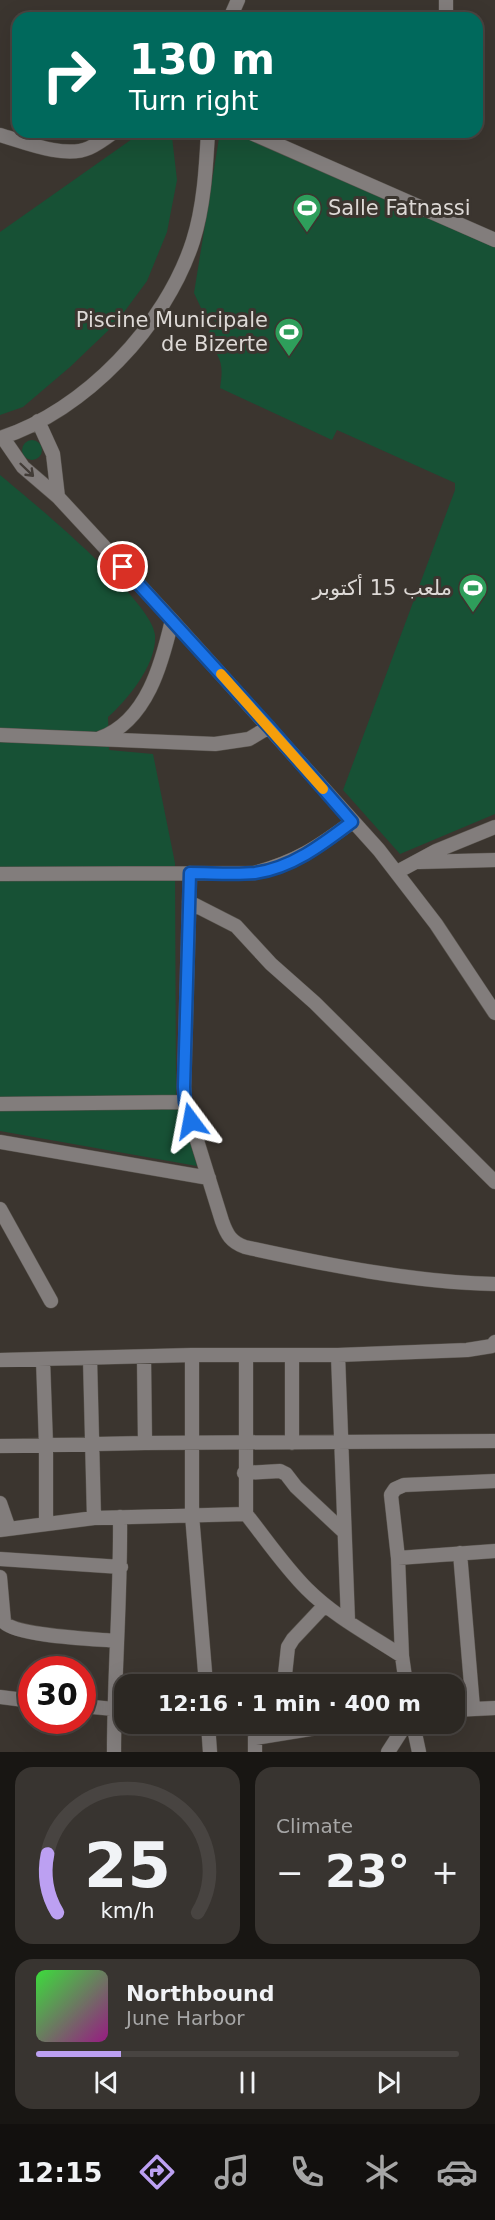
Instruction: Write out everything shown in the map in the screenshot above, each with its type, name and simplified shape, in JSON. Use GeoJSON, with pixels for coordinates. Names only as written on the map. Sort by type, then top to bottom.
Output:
{"type":"FeatureCollection","features":[{"type":"Feature","properties":{"kind":"street"},"geometry":{"type":"LineString","coordinates":[[0,135],[45,148],[69,151],[88,149],[105,138]]}},
{"type":"Feature","properties":{"kind":"street"},"geometry":{"type":"LineString","coordinates":[[208,138],[205,180],[193,241],[165,298],[147,326],[122,357],[89,389],[60,409],[2,438],[22,467],[58,497],[172,620],[397,872],[436,924],[495,1013]]}},
{"type":"Feature","properties":{"kind":"street"},"geometry":{"type":"LineString","coordinates":[[263,138],[495,240]]}},
{"type":"Feature","properties":{"kind":"street"},"geometry":{"type":"LineString","coordinates":[[38,421],[53,454],[58,497]]}},
{"type":"Feature","properties":{"kind":"street"},"geometry":{"type":"LineString","coordinates":[[98,739],[112,734],[126,722],[142,702],[159,671],[172,620]]}},
{"type":"Feature","properties":{"kind":"street"},"geometry":{"type":"LineString","coordinates":[[0,735],[215,744],[249,739],[269,727]]}},
{"type":"Feature","properties":{"kind":"street"},"geometry":{"type":"LineString","coordinates":[[0,874],[254,873],[277,867],[314,850],[352,822]]}},
{"type":"Feature","properties":{"kind":"street"},"geometry":{"type":"LineString","coordinates":[[397,872],[413,862],[495,827]]}},
{"type":"Feature","properties":{"kind":"street"},"geometry":{"type":"LineString","coordinates":[[413,862],[495,860]]}},
{"type":"Feature","properties":{"kind":"street"},"geometry":{"type":"LineString","coordinates":[[190,873],[185,1102],[226,1232],[237,1244],[310,1261],[430,1281],[495,1284]]}},
{"type":"Feature","properties":{"kind":"street"},"geometry":{"type":"LineString","coordinates":[[189,902],[236,926],[271,964],[315,1004],[495,1181],[495,1189]]}},
{"type":"Feature","properties":{"kind":"street"},"geometry":{"type":"LineString","coordinates":[[0,1104],[185,1102]]}},
{"type":"Feature","properties":{"kind":"street"},"geometry":{"type":"LineString","coordinates":[[0,1142],[208,1178]]}},
{"type":"Feature","properties":{"kind":"street"},"geometry":{"type":"LineString","coordinates":[[0,1209],[51,1301]]}},
{"type":"Feature","properties":{"kind":"street"},"geometry":{"type":"LineString","coordinates":[[0,1360],[192,1355],[338,1355],[491,1347]]}},
{"type":"Feature","properties":{"kind":"street"},"geometry":{"type":"LineString","coordinates":[[192,1355],[192,1515],[205,1674]]}},
{"type":"Feature","properties":{"kind":"street"},"geometry":{"type":"LineString","coordinates":[[246,1355],[244,1473],[246,1514],[285,1566],[325,1605],[402,1656]]}},
{"type":"Feature","properties":{"kind":"street"},"geometry":{"type":"LineString","coordinates":[[292,1355],[292,1443]]}},
{"type":"Feature","properties":{"kind":"street"},"geometry":{"type":"LineString","coordinates":[[338,1355],[348,1622]]}},
{"type":"Feature","properties":{"kind":"street"},"geometry":{"type":"LineString","coordinates":[[144,1357],[146,1443]]}},
{"type":"Feature","properties":{"kind":"street"},"geometry":{"type":"LineString","coordinates":[[90,1358],[94,1518]]}},
{"type":"Feature","properties":{"kind":"street"},"geometry":{"type":"LineString","coordinates":[[44,1359],[46,1523]]}},
{"type":"Feature","properties":{"kind":"street"},"geometry":{"type":"LineString","coordinates":[[0,1446],[495,1441]]}},
{"type":"Feature","properties":{"kind":"street"},"geometry":{"type":"LineString","coordinates":[[244,1473],[280,1471],[286,1474],[296,1487],[344,1532]]}},
{"type":"Feature","properties":{"kind":"street"},"geometry":{"type":"LineString","coordinates":[[405,1674],[398,1558],[390,1498],[395,1489],[404,1485],[495,1481]]}},
{"type":"Feature","properties":{"kind":"street"},"geometry":{"type":"LineString","coordinates":[[0,1503],[4,1529],[94,1518],[246,1514]]}},
{"type":"Feature","properties":{"kind":"street"},"geometry":{"type":"LineString","coordinates":[[116,1674],[121,1567],[120,1517]]}},
{"type":"Feature","properties":{"kind":"street"},"geometry":{"type":"LineString","coordinates":[[398,1558],[495,1551]]}},
{"type":"Feature","properties":{"kind":"street"},"geometry":{"type":"LineString","coordinates":[[460,1553],[473,1708]]}},
{"type":"Feature","properties":{"kind":"street"},"geometry":{"type":"LineString","coordinates":[[0,1559],[121,1567]]}},
{"type":"Feature","properties":{"kind":"street"},"geometry":{"type":"LineString","coordinates":[[0,1577],[4,1622],[7,1626],[24,1632],[117,1641]]}},
{"type":"Feature","properties":{"kind":"street"},"geometry":{"type":"LineString","coordinates":[[285,1674],[288,1647],[325,1605]]}},
{"type":"Feature","properties":{"kind":"street"},"geometry":{"type":"LineString","coordinates":[[0,1697],[18,1699]]}},
{"type":"Feature","properties":{"kind":"street"},"geometry":{"type":"LineString","coordinates":[[96,1708],[114,1710]]}},
{"type":"Feature","properties":{"kind":"street"},"geometry":{"type":"LineString","coordinates":[[465,1709],[495,1708]]}},
{"type":"Feature","properties":{"kind":"street"},"geometry":{"type":"LineString","coordinates":[[114,1734],[114,1752]]}},
{"type":"Feature","properties":{"kind":"street"},"geometry":{"type":"LineString","coordinates":[[209,1734],[210,1752]]}},
{"type":"Feature","properties":{"kind":"street"},"geometry":{"type":"LineString","coordinates":[[255,1745],[300,1734]]}},
{"type":"Feature","properties":{"kind":"street"},"geometry":{"type":"LineString","coordinates":[[388,1752],[400,1734]]}},
{"type":"Feature","properties":{"kind":"street"},"geometry":{"type":"LineString","coordinates":[[416,1734],[419,1752]]}},
{"type":"Feature","properties":{"kind":"green space"},"geometry":{"type":"Polygon","coordinates":[[[133,138],[172,138],[177,180],[167,232],[147,281],[116,323],[70,367],[23,407],[0,415],[0,232],[133,138]]]}},
{"type":"Feature","properties":{"kind":"green space"},"geometry":{"type":"Polygon","coordinates":[[[219,138],[247,138],[495,246],[495,814],[400,854],[343,790],[455,490],[455,483],[337,430],[332,440],[220,388],[222,372],[220,361],[205,339],[215,321],[201,308],[194,293],[219,138]]]}},
{"type":"Feature","properties":{"kind":"green space"},"geometry":{"type":"Polygon","coordinates":[[[32,440],[39,443],[42,450],[39,457],[32,460],[25,457],[22,450],[25,443],[32,440]]]}},
{"type":"Feature","properties":{"kind":"green space"},"geometry":{"type":"Polygon","coordinates":[[[0,475],[88,551],[113,576],[149,619],[155,635],[151,658],[140,680],[108,717],[109,750],[153,754],[175,863],[176,1095],[197,1166],[0,1131],[0,475]]]}},
{"type":"Feature","properties":{"kind":"slow traffic"},"geometry":{"type":"LineString","coordinates":[[221,674],[323,789]]}},
{"type":"Feature","properties":{"kind":"place","name":"Salle Fatnassi"},"geometry":{"type":"Point","coordinates":[307,234]}},
{"type":"Feature","properties":{"kind":"place","name":"Piscine Municipale de Bizerte"},"geometry":{"type":"Point","coordinates":[289,358]}},
{"type":"Feature","properties":{"kind":"place","name":"ملعب 15 أكتوبر"},"geometry":{"type":"Point","coordinates":[473,614]}},
{"type":"Feature","properties":{"kind":"route"},"geometry":{"type":"LineString","coordinates":[[123,567],[352,822],[314,850],[277,867],[254,873],[190,873],[184,1087],[185,1102],[191,1121]]}}]}
